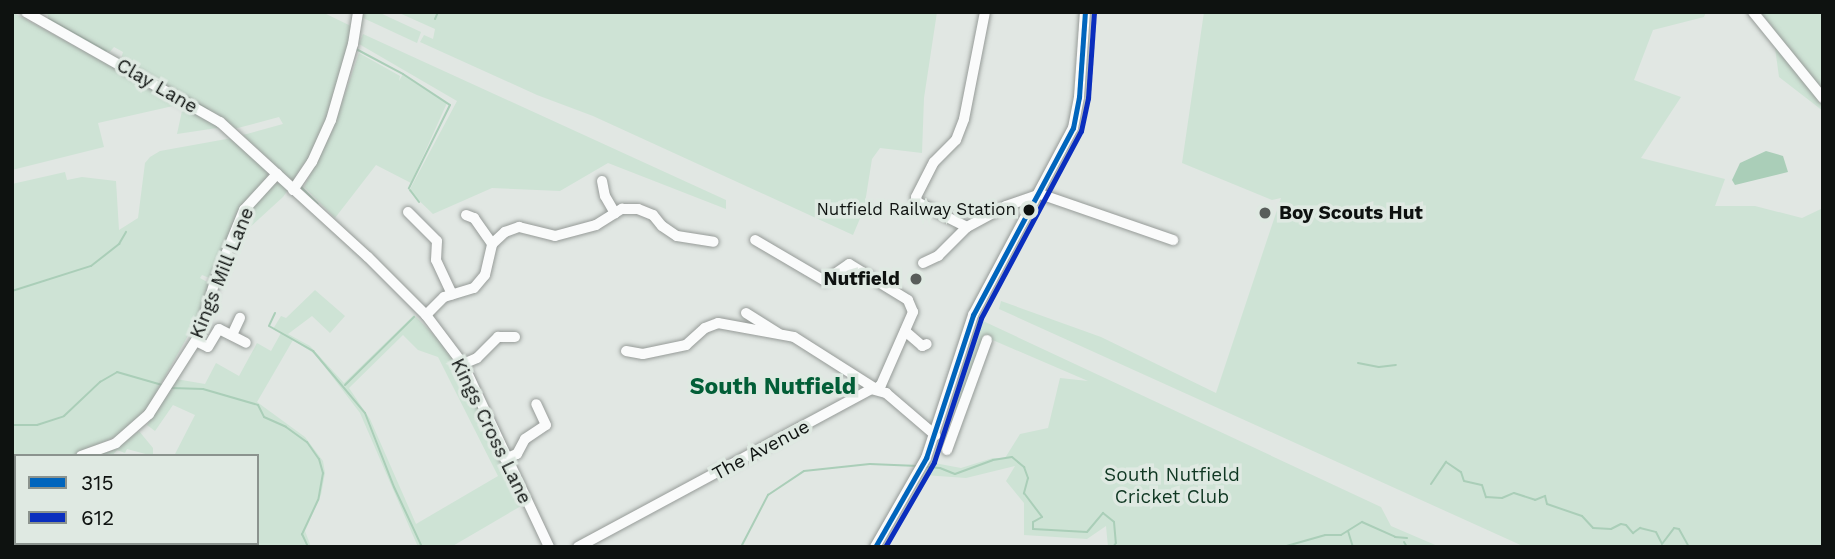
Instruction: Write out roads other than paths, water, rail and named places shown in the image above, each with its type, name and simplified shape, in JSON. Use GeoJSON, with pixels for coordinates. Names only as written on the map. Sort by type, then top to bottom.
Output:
{"type":"FeatureCollection","features":[{"type":"Feature","properties":{"kind":"street","name":"Clay Lane"},"geometry":{"type":"LineString","coordinates":[[26,12],[220,122],[277,174]]}},
{"type":"Feature","properties":{"kind":"street"},"geometry":{"type":"LineString","coordinates":[[293,190],[312,162],[331,120],[353,44],[358,12]]}},
{"type":"Feature","properties":{"kind":"street"},"geometry":{"type":"LineString","coordinates":[[967,227],[917,202],[916,197],[934,162],[956,140],[964,119],[985,12]]}},
{"type":"Feature","properties":{"kind":"street"},"geometry":{"type":"LineString","coordinates":[[875,547],[926,458],[945,407],[973,315],[1073,128],[1079,97],[1085,12]]}},
{"type":"Feature","properties":{"kind":"street"},"geometry":{"type":"LineString","coordinates":[[1753,12],[1823,98]]}},
{"type":"Feature","properties":{"kind":"street","name":"Kings Cross Lane"},"geometry":{"type":"LineString","coordinates":[[277,174],[370,259],[426,315],[463,364],[505,459],[549,547]]}},
{"type":"Feature","properties":{"kind":"street","name":"Kings Mill Lane"},"geometry":{"type":"LineString","coordinates":[[87,454],[117,443],[149,414],[196,341],[239,219],[249,202],[277,174]]}},
{"type":"Feature","properties":{"kind":"street"},"geometry":{"type":"LineString","coordinates":[[602,181],[605,196],[615,214]]}},
{"type":"Feature","properties":{"kind":"street"},"geometry":{"type":"LineString","coordinates":[[923,263],[938,256],[967,227],[1026,197],[1040,194],[1173,240]]}},
{"type":"Feature","properties":{"kind":"street"},"geometry":{"type":"LineString","coordinates":[[426,315],[443,297],[474,288],[485,275],[492,244],[505,232],[519,227],[555,236],[596,225],[622,209],[638,209],[653,215],[662,226],[677,236],[714,242]]}},
{"type":"Feature","properties":{"kind":"street"},"geometry":{"type":"LineString","coordinates":[[408,212],[437,241],[436,260],[452,294]]}},
{"type":"Feature","properties":{"kind":"street"},"geometry":{"type":"LineString","coordinates":[[470,216],[492,244]]}},
{"type":"Feature","properties":{"kind":"street"},"geometry":{"type":"LineString","coordinates":[[755,240],[825,281],[849,264],[911,305],[913,312],[876,389]]}},
{"type":"Feature","properties":{"kind":"street"},"geometry":{"type":"LineString","coordinates":[[746,313],[780,335]]}},
{"type":"Feature","properties":{"kind":"street"},"geometry":{"type":"LineString","coordinates":[[232,335],[240,318]]}},
{"type":"Feature","properties":{"kind":"street"},"geometry":{"type":"LineString","coordinates":[[626,351],[643,354],[686,345],[705,328],[718,323],[794,337],[886,393],[935,435]]}},
{"type":"Feature","properties":{"kind":"street"},"geometry":{"type":"LineString","coordinates":[[196,341],[208,347],[215,327],[246,343]]}},
{"type":"Feature","properties":{"kind":"street"},"geometry":{"type":"LineString","coordinates":[[905,331],[922,346],[927,344]]}},
{"type":"Feature","properties":{"kind":"street"},"geometry":{"type":"LineString","coordinates":[[463,364],[477,358],[498,337],[515,337]]}},
{"type":"Feature","properties":{"kind":"street"},"geometry":{"type":"LineString","coordinates":[[947,450],[987,340]]}},
{"type":"Feature","properties":{"kind":"street","name":"The Avenue"},"geometry":{"type":"LineString","coordinates":[[578,547],[876,389]]}},
{"type":"Feature","properties":{"kind":"street"},"geometry":{"type":"LineString","coordinates":[[505,459],[517,454],[525,439],[545,425],[536,404]]}},
{"type":"Feature","properties":{"kind":"street"},"geometry":{"type":"LineString","coordinates":[[945,407],[959,417]]}},
{"type":"Feature","properties":{"kind":"waterway"},"geometry":{"type":"LineString","coordinates":[[435,19],[438,12]]}},
{"type":"Feature","properties":{"kind":"waterway"},"geometry":{"type":"LineString","coordinates":[[49,19],[106,51]]}},
{"type":"Feature","properties":{"kind":"waterway"},"geometry":{"type":"LineString","coordinates":[[356,49],[403,74],[450,105],[409,188]]}},
{"type":"Feature","properties":{"kind":"waterway"},"geometry":{"type":"LineString","coordinates":[[185,96],[207,109]]}},
{"type":"Feature","properties":{"kind":"waterway"},"geometry":{"type":"LineString","coordinates":[[300,186],[318,204]]}},
{"type":"Feature","properties":{"kind":"waterway"},"geometry":{"type":"LineString","coordinates":[[410,190],[419,202]]}},
{"type":"Feature","properties":{"kind":"waterway"},"geometry":{"type":"LineString","coordinates":[[12,291],[91,266],[119,244],[126,232]]}},
{"type":"Feature","properties":{"kind":"waterway"},"geometry":{"type":"LineString","coordinates":[[275,313],[269,326],[313,351],[365,413],[394,487],[422,547]]}},
{"type":"Feature","properties":{"kind":"waterway"},"geometry":{"type":"LineString","coordinates":[[345,385],[414,317]]}},
{"type":"Feature","properties":{"kind":"waterway"},"geometry":{"type":"LineString","coordinates":[[1358,363],[1379,367],[1396,365]]}},
{"type":"Feature","properties":{"kind":"waterway"},"geometry":{"type":"LineString","coordinates":[[12,425],[37,425],[64,416],[100,382],[117,372],[162,385]]}},
{"type":"Feature","properties":{"kind":"waterway"},"geometry":{"type":"LineString","coordinates":[[171,388],[203,389],[258,405],[264,417],[286,427],[307,442],[319,459],[323,473],[318,500],[302,534],[308,547]]}},
{"type":"Feature","properties":{"kind":"waterway"},"geometry":{"type":"LineString","coordinates":[[927,467],[940,468],[955,474],[993,460],[1012,457],[1024,467],[1028,478],[1024,493],[1042,517],[1033,522],[1033,529],[1087,532],[1103,513],[1114,522],[1116,543],[1113,547]]}},
{"type":"Feature","properties":{"kind":"waterway"},"geometry":{"type":"LineString","coordinates":[[1431,484],[1446,462],[1461,472],[1464,481],[1482,485],[1486,497],[1502,498],[1514,493],[1535,500],[1545,496],[1547,504],[1582,516],[1593,528],[1611,529],[1621,524],[1626,525],[1633,533],[1640,528],[1656,532],[1662,544],[1674,528],[1679,529],[1689,547]]}},
{"type":"Feature","properties":{"kind":"waterway"},"geometry":{"type":"LineString","coordinates":[[741,547],[768,495],[804,471],[870,464],[918,466]]}},
{"type":"Feature","properties":{"kind":"waterway"},"geometry":{"type":"LineString","coordinates":[[1283,547],[1325,535],[1341,535],[1362,522],[1395,537],[1407,538]]}},
{"type":"Feature","properties":{"kind":"waterway"},"geometry":{"type":"LineString","coordinates":[[1348,531],[1353,547]]}},
{"type":"Feature","properties":{"kind":"waterway"},"geometry":{"type":"LineString","coordinates":[[1404,542],[1407,547]]}},
{"type":"Feature","properties":{"kind":"waterway"},"geometry":{"type":"LineString","coordinates":[[1190,547],[1197,547]]}},
{"type":"Feature","properties":{"kind":"place","name":"Nutfield Railway Station"},"geometry":{"type":"Point","coordinates":[1029,210]}},
{"type":"Feature","properties":{"kind":"place","name":"Boy Scouts Hut"},"geometry":{"type":"Point","coordinates":[1265,213]}},
{"type":"Feature","properties":{"kind":"place","name":"Nutfield"},"geometry":{"type":"Point","coordinates":[916,279]}},
{"type":"Feature","properties":{"kind":"district","name":"South Nutfield"},"geometry":{"type":"Point","coordinates":[773,387]}},
{"type":"Feature","properties":{"kind":"park label","name":"South Nutfield Cricket Club"},"geometry":{"type":"Point","coordinates":[1172,486]}}]}
